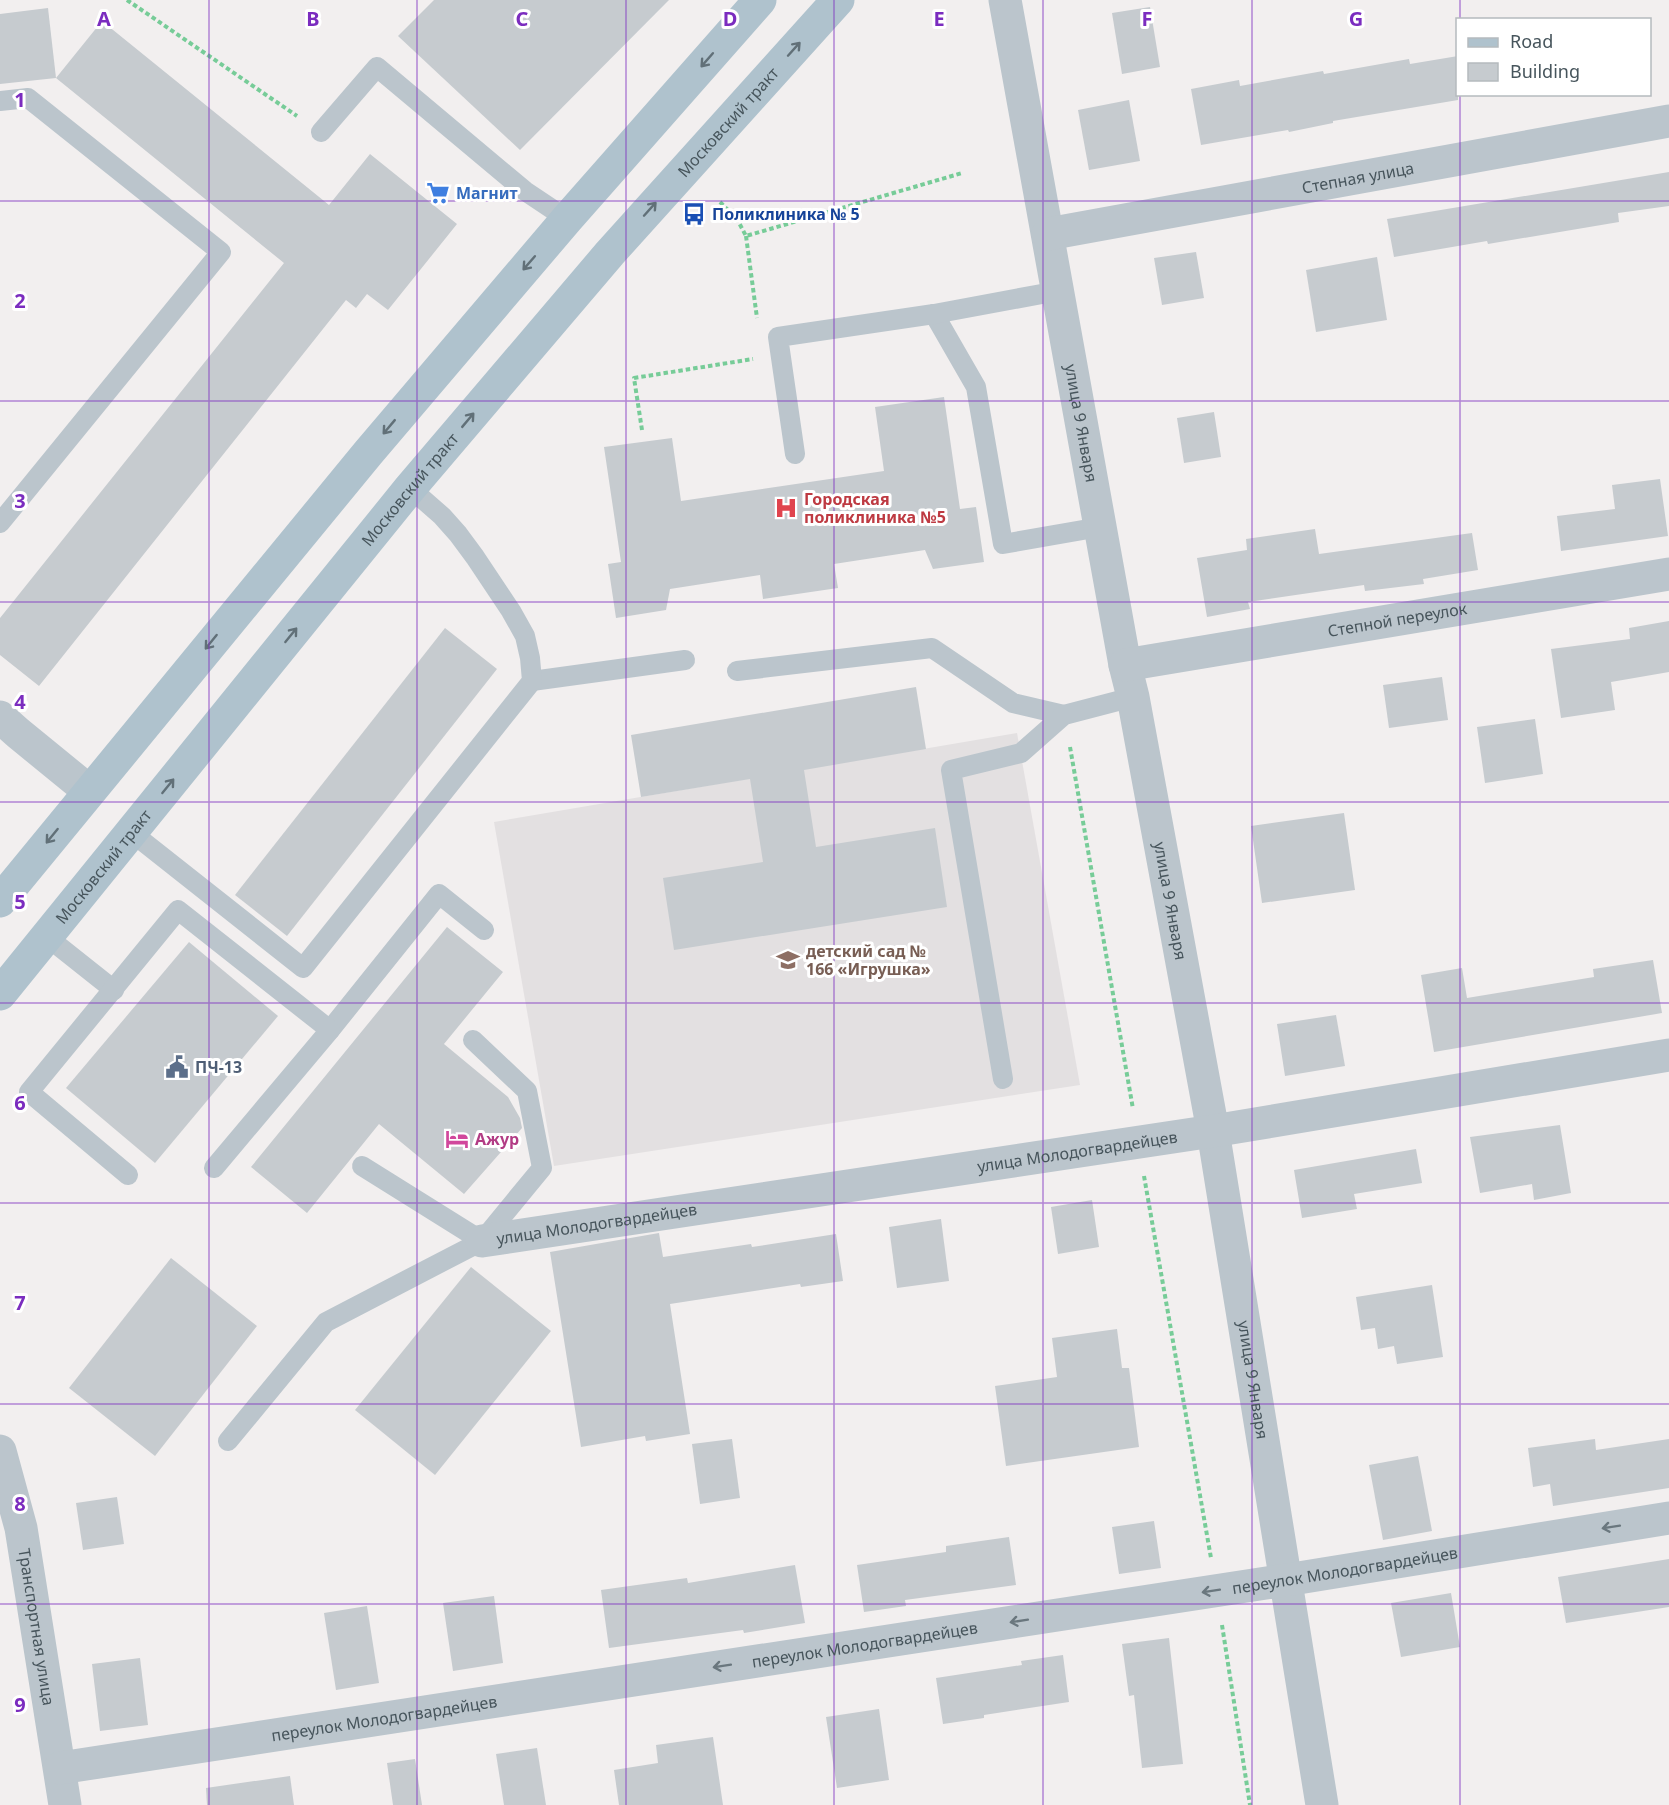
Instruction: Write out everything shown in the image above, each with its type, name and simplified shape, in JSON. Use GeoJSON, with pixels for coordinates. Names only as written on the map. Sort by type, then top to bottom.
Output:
{"type":"FeatureCollection","features":[{"type":"Feature","properties":{"kind":"main road"},"geometry":{"type":"LineString","coordinates":[[0,901],[368,453],[567,219],[760,0]]}},
{"type":"Feature","properties":{"kind":"main road","name":"Московский тракт"},"geometry":{"type":"LineString","coordinates":[[0,994],[410,488],[610,253],[838,0]]}},
{"type":"Feature","properties":{"kind":"street","name":"улица 9 Января"},"geometry":{"type":"LineString","coordinates":[[1005,0],[1125,665],[1133,697],[1213,1131],[1322,1805]]}},
{"type":"Feature","properties":{"kind":"street","name":"Степная улица"},"geometry":{"type":"LineString","coordinates":[[1048,234],[1669,121]]}},
{"type":"Feature","properties":{"kind":"street","name":"Степной переулок"},"geometry":{"type":"LineString","coordinates":[[1125,665],[1669,574]]}},
{"type":"Feature","properties":{"kind":"street"},"geometry":{"type":"LineString","coordinates":[[0,717],[89,791]]}},
{"type":"Feature","properties":{"kind":"street","name":"улица Молодогвардейцев"},"geometry":{"type":"LineString","coordinates":[[482,1241],[1138,1143],[1669,1054]]}},
{"type":"Feature","properties":{"kind":"street","name":"Транспортная улица"},"geometry":{"type":"LineString","coordinates":[[0,1451],[21,1528],[65,1805]]}},
{"type":"Feature","properties":{"kind":"street","name":"переулок Молодогвардейцев"},"geometry":{"type":"LineString","coordinates":[[60,1768],[1286,1580],[1669,1518]]}},
{"type":"Feature","properties":{"kind":"lane"},"geometry":{"type":"LineString","coordinates":[[321,132],[377,67],[525,191],[567,219]]}},
{"type":"Feature","properties":{"kind":"lane"},"geometry":{"type":"LineString","coordinates":[[0,101],[28,98],[221,252],[0,523]]}},
{"type":"Feature","properties":{"kind":"lane"},"geometry":{"type":"LineString","coordinates":[[795,454],[778,337],[934,314],[1058,291]]}},
{"type":"Feature","properties":{"kind":"lane"},"geometry":{"type":"LineString","coordinates":[[934,314],[976,387],[1003,544],[1100,528]]}},
{"type":"Feature","properties":{"kind":"lane"},"geometry":{"type":"LineString","coordinates":[[131,832],[303,968],[532,681],[525,636],[511,611],[458,534],[442,516],[410,488]]}},
{"type":"Feature","properties":{"kind":"lane"},"geometry":{"type":"LineString","coordinates":[[737,671],[932,648],[1013,703],[1064,715]]}},
{"type":"Feature","properties":{"kind":"lane"},"geometry":{"type":"LineString","coordinates":[[532,681],[685,660]]}},
{"type":"Feature","properties":{"kind":"lane"},"geometry":{"type":"LineString","coordinates":[[1003,1079],[951,770],[1021,753],[1064,715],[1133,697]]}},
{"type":"Feature","properties":{"kind":"lane"},"geometry":{"type":"LineString","coordinates":[[214,1168],[330,1030],[439,894],[484,930]]}},
{"type":"Feature","properties":{"kind":"lane"},"geometry":{"type":"LineString","coordinates":[[128,1175],[29,1092],[178,910],[330,1030]]}},
{"type":"Feature","properties":{"kind":"lane"},"geometry":{"type":"LineString","coordinates":[[46,936],[114,990]]}},
{"type":"Feature","properties":{"kind":"lane"},"geometry":{"type":"LineString","coordinates":[[228,1441],[326,1322],[482,1241],[542,1168],[527,1091],[473,1040]]}},
{"type":"Feature","properties":{"kind":"lane"},"geometry":{"type":"LineString","coordinates":[[362,1166],[482,1241]]}},
{"type":"Feature","properties":{"kind":"path"},"geometry":{"type":"LineString","coordinates":[[127,0],[321,132]]}},
{"type":"Feature","properties":{"kind":"path"},"geometry":{"type":"LineString","coordinates":[[746,236],[962,173]]}},
{"type":"Feature","properties":{"kind":"path"},"geometry":{"type":"LineString","coordinates":[[720,202],[737,219],[746,236],[758,324]]}},
{"type":"Feature","properties":{"kind":"path"},"geometry":{"type":"LineString","coordinates":[[642,430],[634,378],[763,357]]}},
{"type":"Feature","properties":{"kind":"path"},"geometry":{"type":"LineString","coordinates":[[1064,715],[1216,1590],[1250,1805]]}},
{"type":"Feature","properties":{"kind":"shaded area","name":"детский сад № 166 «Игрушка»"},"geometry":{"type":"Polygon","coordinates":[[[1017,733],[1080,1085],[554,1166],[494,822],[1017,733]]]}},
{"type":"Feature","properties":{"kind":"building"},"geometry":{"type":"Polygon","coordinates":[[[434,0],[669,0],[520,150],[398,36],[434,0]]]}},
{"type":"Feature","properties":{"kind":"building"},"geometry":{"type":"Polygon","coordinates":[[[1150,7],[1160,67],[1122,74],[1112,13],[1150,7]]]}},
{"type":"Feature","properties":{"kind":"building"},"geometry":{"type":"Polygon","coordinates":[[[48,8],[56,78],[0,84],[0,14],[48,8]]]}},
{"type":"Feature","properties":{"kind":"building"},"geometry":{"type":"Polygon","coordinates":[[[102,21],[329,205],[370,154],[457,224],[388,310],[367,294],[356,308],[346,300],[39,686],[0,655],[0,618],[284,263],[56,78],[102,21]]]}},
{"type":"Feature","properties":{"kind":"building"},"geometry":{"type":"Polygon","coordinates":[[[1456,56],[1456,96],[1458,100],[1333,121],[1333,123],[1289,132],[1288,130],[1201,145],[1191,89],[1239,80],[1240,86],[1409,59],[1410,64],[1456,56]]]}},
{"type":"Feature","properties":{"kind":"building"},"geometry":{"type":"Polygon","coordinates":[[[1129,100],[1140,161],[1089,170],[1078,110],[1129,100]]]}},
{"type":"Feature","properties":{"kind":"building"},"geometry":{"type":"Polygon","coordinates":[[[1669,172],[1669,206],[1618,213],[1619,222],[1394,257],[1387,219],[1669,172]]]}},
{"type":"Feature","properties":{"kind":"building"},"geometry":{"type":"Polygon","coordinates":[[[1196,252],[1204,298],[1162,305],[1154,258],[1196,252]]]}},
{"type":"Feature","properties":{"kind":"building"},"geometry":{"type":"Polygon","coordinates":[[[1377,257],[1387,320],[1316,332],[1306,270],[1377,257]]]}},
{"type":"Feature","properties":{"kind":"building","name":"Городская поликлиника №5"},"geometry":{"type":"Polygon","coordinates":[[[944,397],[960,509],[976,507],[984,562],[933,569],[925,550],[834,564],[838,588],[763,599],[760,575],[670,589],[666,610],[616,618],[608,564],[621,562],[604,447],[672,438],[681,501],[884,471],[875,407],[944,397]]]}},
{"type":"Feature","properties":{"kind":"building"},"geometry":{"type":"Polygon","coordinates":[[[1214,412],[1221,457],[1184,463],[1177,418],[1214,412]]]}},
{"type":"Feature","properties":{"kind":"building"},"geometry":{"type":"Polygon","coordinates":[[[1660,479],[1668,536],[1561,551],[1557,516],[1615,509],[1612,485],[1660,479]]]}},
{"type":"Feature","properties":{"kind":"building"},"geometry":{"type":"Polygon","coordinates":[[[1315,529],[1319,554],[1472,533],[1478,570],[1423,579],[1424,584],[1365,591],[1364,585],[1248,602],[1250,609],[1207,617],[1197,558],[1247,550],[1246,539],[1315,529]]]}},
{"type":"Feature","properties":{"kind":"building"},"geometry":{"type":"Polygon","coordinates":[[[1669,621],[1669,672],[1611,682],[1615,710],[1561,718],[1551,649],[1630,639],[1629,628],[1669,621]]]}},
{"type":"Feature","properties":{"kind":"building"},"geometry":{"type":"Polygon","coordinates":[[[445,628],[497,669],[287,936],[235,895],[445,628]]]}},
{"type":"Feature","properties":{"kind":"building"},"geometry":{"type":"Polygon","coordinates":[[[1442,677],[1448,720],[1389,728],[1383,685],[1442,677]]]}},
{"type":"Feature","properties":{"kind":"building"},"geometry":{"type":"Polygon","coordinates":[[[916,687],[926,749],[804,770],[816,847],[935,828],[947,907],[674,950],[663,878],[763,862],[750,779],[641,797],[631,735],[916,687]]]}},
{"type":"Feature","properties":{"kind":"building"},"geometry":{"type":"Polygon","coordinates":[[[1535,719],[1543,774],[1485,783],[1477,727],[1535,719]]]}},
{"type":"Feature","properties":{"kind":"building"},"geometry":{"type":"Polygon","coordinates":[[[1344,813],[1355,890],[1262,903],[1251,826],[1344,813]]]}},
{"type":"Feature","properties":{"kind":"building"},"geometry":{"type":"Polygon","coordinates":[[[447,927],[503,972],[444,1044],[508,1097],[520,1118],[522,1128],[464,1194],[379,1124],[307,1213],[251,1167],[447,927]]]}},
{"type":"Feature","properties":{"kind":"building"},"geometry":{"type":"Polygon","coordinates":[[[189,942],[278,1016],[155,1163],[66,1088],[189,942]]]}},
{"type":"Feature","properties":{"kind":"building"},"geometry":{"type":"Polygon","coordinates":[[[1653,960],[1662,1013],[1434,1052],[1421,975],[1462,968],[1467,998],[1594,977],[1593,969],[1653,960]]]}},
{"type":"Feature","properties":{"kind":"building"},"geometry":{"type":"Polygon","coordinates":[[[1336,1015],[1345,1066],[1285,1076],[1277,1024],[1336,1015]]]}},
{"type":"Feature","properties":{"kind":"building"},"geometry":{"type":"Polygon","coordinates":[[[1560,1125],[1571,1193],[1534,1200],[1532,1184],[1480,1193],[1470,1137],[1560,1125]]]}},
{"type":"Feature","properties":{"kind":"building"},"geometry":{"type":"Polygon","coordinates":[[[1416,1149],[1422,1183],[1354,1194],[1357,1209],[1302,1218],[1294,1170],[1416,1149]]]}},
{"type":"Feature","properties":{"kind":"building"},"geometry":{"type":"Polygon","coordinates":[[[1092,1200],[1099,1247],[1058,1254],[1051,1207],[1092,1200]]]}},
{"type":"Feature","properties":{"kind":"building"},"geometry":{"type":"Polygon","coordinates":[[[941,1219],[949,1281],[897,1288],[889,1227],[941,1219]]]}},
{"type":"Feature","properties":{"kind":"building"},"geometry":{"type":"Polygon","coordinates":[[[659,1233],[663,1257],[751,1244],[752,1247],[836,1234],[843,1281],[801,1287],[800,1284],[670,1304],[690,1434],[646,1441],[645,1436],[581,1447],[550,1252],[659,1233]]]}},
{"type":"Feature","properties":{"kind":"building"},"geometry":{"type":"Polygon","coordinates":[[[171,1258],[257,1326],[155,1456],[69,1388],[171,1258]]]}},
{"type":"Feature","properties":{"kind":"building"},"geometry":{"type":"Polygon","coordinates":[[[471,1267],[551,1331],[435,1475],[355,1410],[471,1267]]]}},
{"type":"Feature","properties":{"kind":"building"},"geometry":{"type":"Polygon","coordinates":[[[1432,1285],[1443,1357],[1397,1364],[1394,1346],[1378,1349],[1375,1328],[1361,1330],[1356,1297],[1432,1285]]]}},
{"type":"Feature","properties":{"kind":"building"},"geometry":{"type":"Polygon","coordinates":[[[1117,1329],[1122,1368],[1129,1368],[1139,1447],[1006,1466],[995,1386],[1057,1377],[1052,1338],[1117,1329]]]}},
{"type":"Feature","properties":{"kind":"building"},"geometry":{"type":"Polygon","coordinates":[[[732,1439],[740,1498],[700,1504],[692,1444],[732,1439]]]}},
{"type":"Feature","properties":{"kind":"building"},"geometry":{"type":"Polygon","coordinates":[[[1595,1439],[1596,1450],[1669,1439],[1669,1488],[1553,1506],[1550,1484],[1533,1487],[1528,1448],[1595,1439]]]}},
{"type":"Feature","properties":{"kind":"building"},"geometry":{"type":"Polygon","coordinates":[[[1418,1456],[1432,1531],[1383,1540],[1369,1465],[1418,1456]]]}},
{"type":"Feature","properties":{"kind":"building"},"geometry":{"type":"Polygon","coordinates":[[[117,1497],[124,1544],[83,1550],[76,1503],[117,1497]]]}},
{"type":"Feature","properties":{"kind":"building"},"geometry":{"type":"Polygon","coordinates":[[[1154,1521],[1161,1568],[1119,1574],[1112,1527],[1154,1521]]]}},
{"type":"Feature","properties":{"kind":"building"},"geometry":{"type":"Polygon","coordinates":[[[1009,1537],[1016,1585],[905,1600],[906,1606],[864,1612],[857,1565],[946,1552],[946,1546],[1009,1537]]]}},
{"type":"Feature","properties":{"kind":"building"},"geometry":{"type":"Polygon","coordinates":[[[1669,1559],[1669,1607],[1566,1623],[1558,1577],[1669,1559]]]}},
{"type":"Feature","properties":{"kind":"building"},"geometry":{"type":"Polygon","coordinates":[[[795,1565],[805,1623],[744,1633],[743,1630],[609,1648],[601,1590],[687,1578],[688,1583],[795,1565]]]}},
{"type":"Feature","properties":{"kind":"building"},"geometry":{"type":"Polygon","coordinates":[[[1451,1593],[1460,1647],[1401,1657],[1391,1603],[1451,1593]]]}},
{"type":"Feature","properties":{"kind":"building"},"geometry":{"type":"Polygon","coordinates":[[[494,1596],[503,1663],[453,1671],[443,1603],[494,1596]]]}},
{"type":"Feature","properties":{"kind":"building"},"geometry":{"type":"Polygon","coordinates":[[[367,1606],[379,1683],[336,1690],[324,1613],[367,1606]]]}},
{"type":"Feature","properties":{"kind":"building"},"geometry":{"type":"Polygon","coordinates":[[[1169,1638],[1183,1764],[1142,1768],[1134,1695],[1129,1696],[1122,1644],[1169,1638]]]}},
{"type":"Feature","properties":{"kind":"building"},"geometry":{"type":"Polygon","coordinates":[[[1063,1655],[1069,1702],[984,1715],[984,1718],[943,1724],[936,1678],[1022,1665],[1021,1661],[1063,1655]]]}},
{"type":"Feature","properties":{"kind":"building"},"geometry":{"type":"Polygon","coordinates":[[[140,1658],[148,1725],[100,1731],[92,1664],[140,1658]]]}},
{"type":"Feature","properties":{"kind":"building"},"geometry":{"type":"Polygon","coordinates":[[[879,1709],[889,1780],[837,1788],[826,1717],[879,1709]]]}},
{"type":"Feature","properties":{"kind":"building"},"geometry":{"type":"Polygon","coordinates":[[[713,1737],[723,1805],[619,1805],[614,1770],[658,1763],[656,1745],[713,1737]]]}},
{"type":"Feature","properties":{"kind":"building"},"geometry":{"type":"Polygon","coordinates":[[[537,1748],[546,1805],[504,1805],[496,1754],[537,1748]]]}},
{"type":"Feature","properties":{"kind":"building"},"geometry":{"type":"Polygon","coordinates":[[[415,1759],[422,1805],[393,1805],[387,1763],[415,1759]]]}},
{"type":"Feature","properties":{"kind":"building"},"geometry":{"type":"Polygon","coordinates":[[[290,1776],[294,1805],[207,1805],[206,1788],[290,1776]]]}},
{"type":"Feature","properties":{"kind":"place","name":"Магнит"},"geometry":{"type":"Point","coordinates":[438,193]}},
{"type":"Feature","properties":{"kind":"place","name":"Поликлиника № 5"},"geometry":{"type":"Point","coordinates":[694,214]}},
{"type":"Feature","properties":{"kind":"place","name":"Городская поликлиника №5"},"geometry":{"type":"Point","coordinates":[786,508]}},
{"type":"Feature","properties":{"kind":"place","name":"детский сад № 166 «Игрушка»"},"geometry":{"type":"Point","coordinates":[788,960]}},
{"type":"Feature","properties":{"kind":"place","name":"ПЧ-13"},"geometry":{"type":"Point","coordinates":[177,1067]}},
{"type":"Feature","properties":{"kind":"place","name":"Ажур"},"geometry":{"type":"Point","coordinates":[457,1139]}}]}
